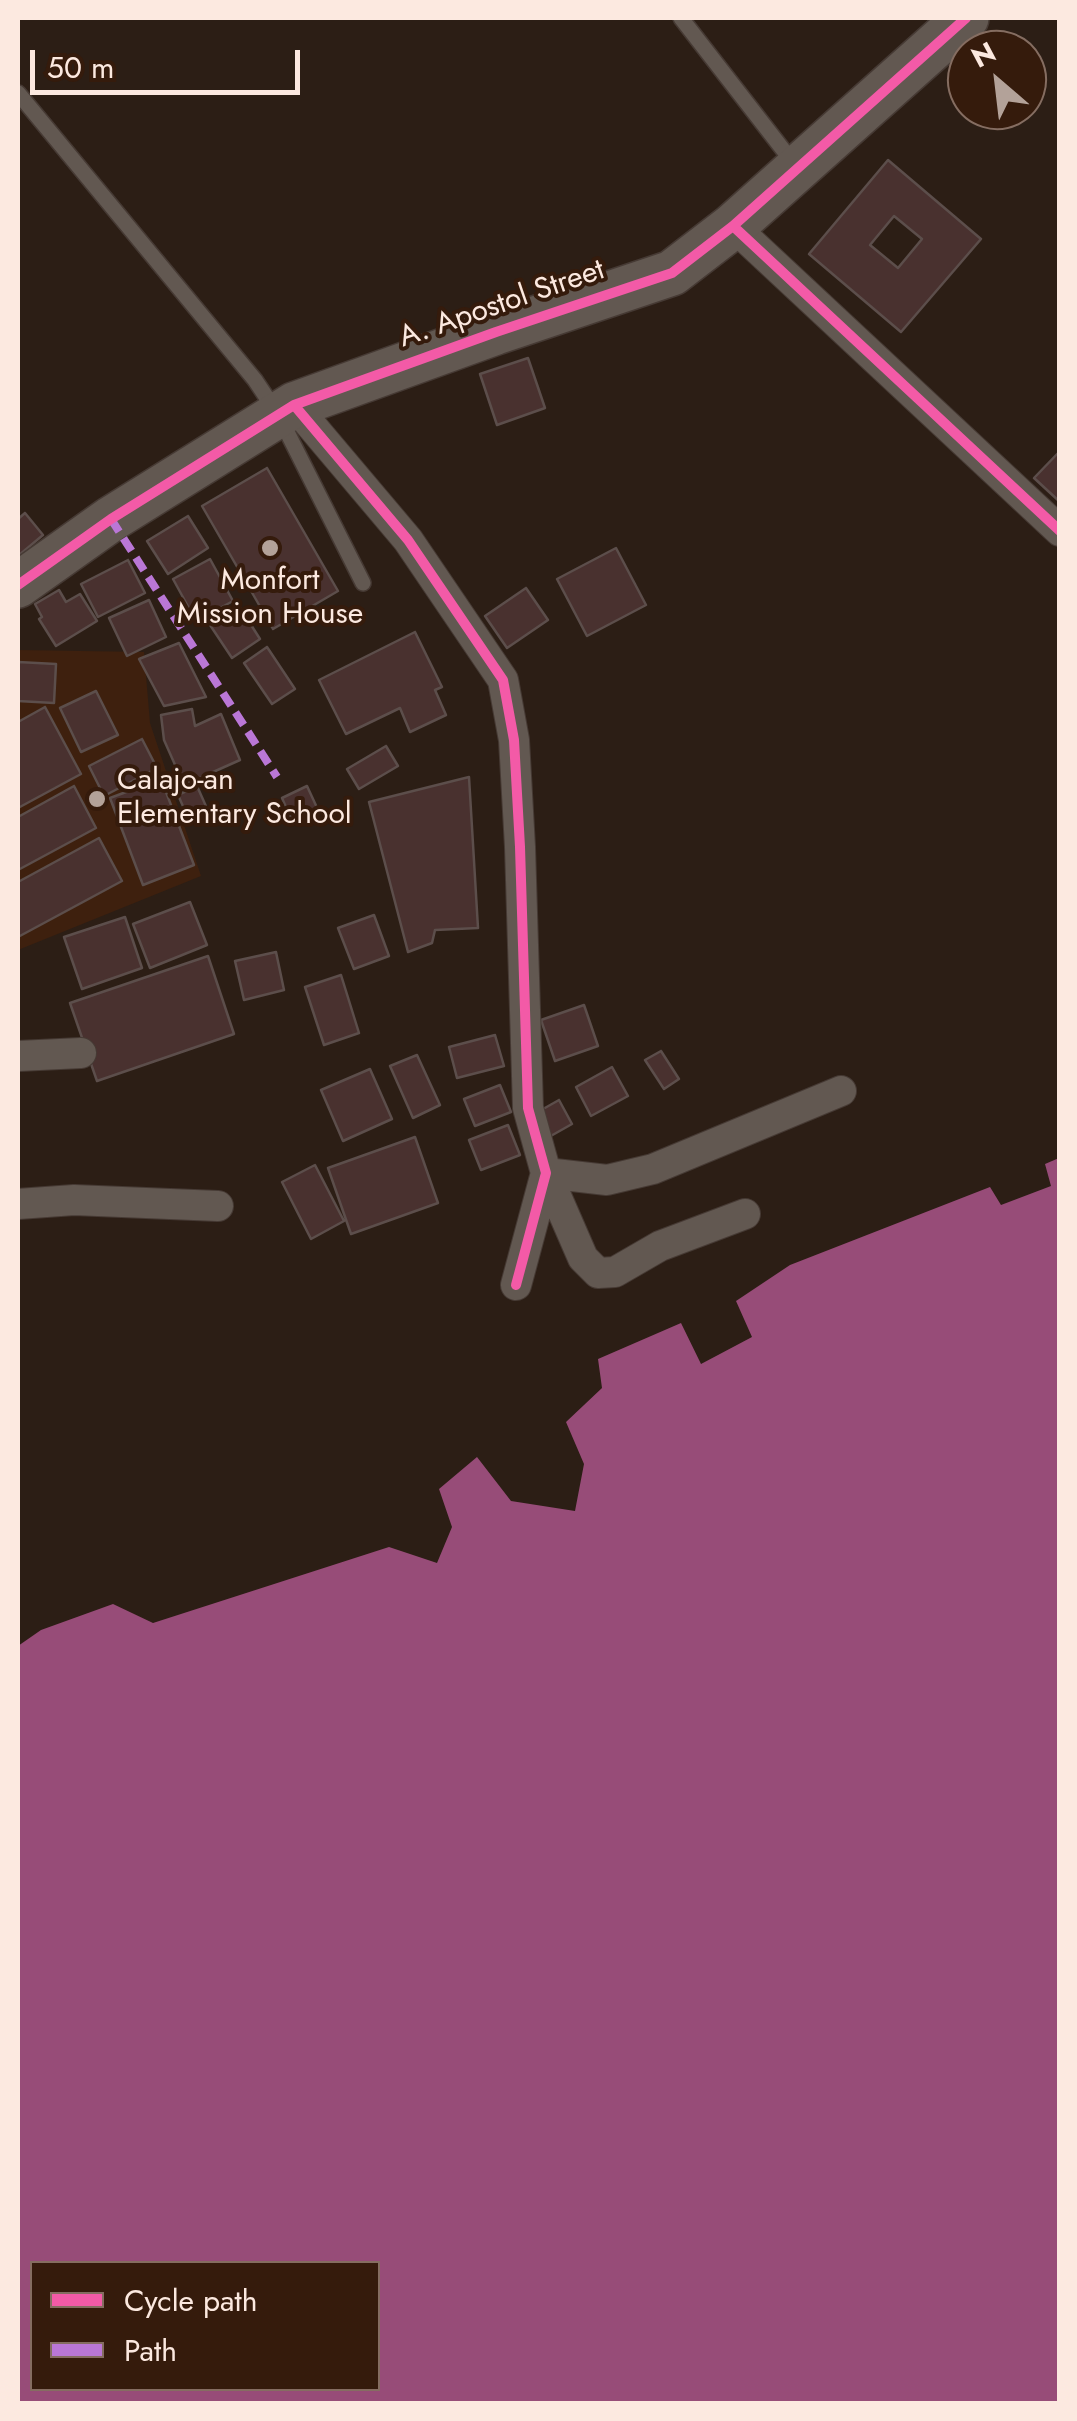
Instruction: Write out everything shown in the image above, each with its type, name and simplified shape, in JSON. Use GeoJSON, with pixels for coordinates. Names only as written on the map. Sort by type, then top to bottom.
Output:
{"type":"FeatureCollection","features":[{"type":"Feature","properties":{"kind":"street","name":"A. Apostol Street"},"geometry":{"type":"LineString","coordinates":[[19,582],[286,410],[672,273],[734,226],[966,18]]}},
{"type":"Feature","properties":{"kind":"street"},"geometry":{"type":"LineString","coordinates":[[734,226],[1060,531]]}},
{"type":"Feature","properties":{"kind":"street"},"geometry":{"type":"LineString","coordinates":[[286,410],[408,540],[503,680],[514,740],[528,1108],[546,1172],[583,1258],[598,1273],[615,1272],[660,1246],[745,1214]]}},
{"type":"Feature","properties":{"kind":"street"},"geometry":{"type":"LineString","coordinates":[[18,1056],[80,1053]]}},
{"type":"Feature","properties":{"kind":"street"},"geometry":{"type":"LineString","coordinates":[[546,1172],[607,1180],[653,1169],[841,1091]]}},
{"type":"Feature","properties":{"kind":"street"},"geometry":{"type":"LineString","coordinates":[[516,1284],[546,1172]]}},
{"type":"Feature","properties":{"kind":"street"},"geometry":{"type":"LineString","coordinates":[[18,1204],[74,1200],[218,1206]]}},
{"type":"Feature","properties":{"kind":"lane"},"geometry":{"type":"LineString","coordinates":[[681,18],[797,168]]}},
{"type":"Feature","properties":{"kind":"lane"},"geometry":{"type":"LineString","coordinates":[[18,93],[254,380],[286,410],[363,583]]}},
{"type":"Feature","properties":{"kind":"shaded area","name":"Calajo-an Elementary School"},"geometry":{"type":"Polygon","coordinates":[[[18,650],[144,652],[150,723],[201,876],[18,950],[18,650]]]}},
{"type":"Feature","properties":{"kind":"shaded area"},"geometry":{"type":"Polygon","coordinates":[[[1059,1158],[1059,2403],[18,2403],[18,1646],[41,1630],[113,1604],[153,1623],[389,1547],[437,1563],[452,1527],[439,1489],[477,1457],[511,1501],[575,1511],[584,1464],[566,1422],[602,1388],[598,1359],[681,1323],[701,1364],[752,1337],[736,1301],[790,1265],[990,1187],[1001,1205],[1051,1186],[1045,1164],[1059,1158]]]}},
{"type":"Feature","properties":{"kind":"building"},"geometry":{"type":"Polygon","coordinates":[[[888,160],[981,239],[901,332],[809,254],[888,160]],[[894,216],[870,245],[898,268],[922,239],[894,216]]]}},
{"type":"Feature","properties":{"kind":"building"},"geometry":{"type":"Polygon","coordinates":[[[528,358],[545,408],[497,425],[480,374],[528,358]]]}},
{"type":"Feature","properties":{"kind":"building"},"geometry":{"type":"Polygon","coordinates":[[[1060,451],[1060,502],[1034,478],[1060,451]]]}},
{"type":"Feature","properties":{"kind":"building","name":"Monfort Mission House"},"geometry":{"type":"Polygon","coordinates":[[[267,468],[338,591],[273,629],[202,506],[267,468]]]}},
{"type":"Feature","properties":{"kind":"building"},"geometry":{"type":"Polygon","coordinates":[[[25,513],[43,535],[18,556],[18,519],[25,513]]]}},
{"type":"Feature","properties":{"kind":"building"},"geometry":{"type":"Polygon","coordinates":[[[188,516],[208,548],[168,574],[147,541],[188,516]]]}},
{"type":"Feature","properties":{"kind":"building"},"geometry":{"type":"Polygon","coordinates":[[[616,548],[646,605],[587,636],[557,579],[616,548]]]}},
{"type":"Feature","properties":{"kind":"building"},"geometry":{"type":"Polygon","coordinates":[[[210,559],[233,601],[196,621],[173,579],[210,559]]]}},
{"type":"Feature","properties":{"kind":"building"},"geometry":{"type":"Polygon","coordinates":[[[128,560],[145,593],[98,617],[81,584],[128,560]]]}},
{"type":"Feature","properties":{"kind":"building"},"geometry":{"type":"Polygon","coordinates":[[[526,588],[548,620],[507,648],[485,616],[526,588]]]}},
{"type":"Feature","properties":{"kind":"building"},"geometry":{"type":"Polygon","coordinates":[[[59,590],[66,602],[80,594],[97,621],[56,646],[39,619],[42,617],[35,604],[59,590]]]}},
{"type":"Feature","properties":{"kind":"building"},"geometry":{"type":"Polygon","coordinates":[[[149,600],[166,637],[127,656],[109,618],[149,600]]]}},
{"type":"Feature","properties":{"kind":"building"},"geometry":{"type":"Polygon","coordinates":[[[239,606],[260,639],[232,658],[210,625],[239,606]]]}},
{"type":"Feature","properties":{"kind":"building"},"geometry":{"type":"Polygon","coordinates":[[[415,632],[442,687],[435,690],[446,715],[410,732],[400,708],[346,734],[319,680],[415,632]]]}},
{"type":"Feature","properties":{"kind":"building"},"geometry":{"type":"Polygon","coordinates":[[[179,643],[206,697],[164,706],[139,659],[179,643]]]}},
{"type":"Feature","properties":{"kind":"building"},"geometry":{"type":"Polygon","coordinates":[[[267,647],[295,689],[272,704],[244,663],[267,647]]]}},
{"type":"Feature","properties":{"kind":"building"},"geometry":{"type":"Polygon","coordinates":[[[18,662],[56,664],[54,703],[18,701],[18,662]]]}},
{"type":"Feature","properties":{"kind":"building"},"geometry":{"type":"Polygon","coordinates":[[[96,691],[118,735],[81,752],[60,708],[96,691]]]}},
{"type":"Feature","properties":{"kind":"building"},"geometry":{"type":"Polygon","coordinates":[[[45,707],[81,774],[18,808],[18,722],[45,707]]]}},
{"type":"Feature","properties":{"kind":"building"},"geometry":{"type":"Polygon","coordinates":[[[192,709],[195,726],[221,714],[240,760],[184,785],[164,740],[161,715],[192,709]]]}},
{"type":"Feature","properties":{"kind":"building"},"geometry":{"type":"Polygon","coordinates":[[[142,739],[157,768],[104,796],[89,766],[142,739]]]}},
{"type":"Feature","properties":{"kind":"building"},"geometry":{"type":"Polygon","coordinates":[[[386,746],[398,766],[359,789],[347,769],[386,746]]]}},
{"type":"Feature","properties":{"kind":"building"},"geometry":{"type":"Polygon","coordinates":[[[469,777],[478,928],[435,930],[432,943],[408,952],[369,802],[469,777]]]}},
{"type":"Feature","properties":{"kind":"building"},"geometry":{"type":"Polygon","coordinates":[[[161,779],[194,865],[143,885],[110,798],[161,779]]]}},
{"type":"Feature","properties":{"kind":"building"},"geometry":{"type":"Polygon","coordinates":[[[74,786],[96,828],[18,870],[18,817],[74,786]]]}},
{"type":"Feature","properties":{"kind":"building"},"geometry":{"type":"Polygon","coordinates":[[[197,786],[209,813],[190,822],[178,795],[197,786]]]}},
{"type":"Feature","properties":{"kind":"building"},"geometry":{"type":"Polygon","coordinates":[[[307,786],[319,812],[293,823],[282,798],[307,786]]]}},
{"type":"Feature","properties":{"kind":"building"},"geometry":{"type":"Polygon","coordinates":[[[99,838],[122,881],[18,937],[18,882],[99,838]]]}},
{"type":"Feature","properties":{"kind":"building"},"geometry":{"type":"Polygon","coordinates":[[[190,902],[207,945],[150,968],[133,924],[190,902]]]}},
{"type":"Feature","properties":{"kind":"building"},"geometry":{"type":"Polygon","coordinates":[[[374,915],[389,956],[354,969],[338,928],[374,915]]]}},
{"type":"Feature","properties":{"kind":"building"},"geometry":{"type":"Polygon","coordinates":[[[125,917],[142,968],[82,989],[64,937],[125,917]]]}},
{"type":"Feature","properties":{"kind":"building"},"geometry":{"type":"Polygon","coordinates":[[[276,952],[284,990],[244,1000],[235,961],[276,952]]]}},
{"type":"Feature","properties":{"kind":"building"},"geometry":{"type":"Polygon","coordinates":[[[208,956],[234,1034],[97,1081],[70,1003],[208,956]]]}},
{"type":"Feature","properties":{"kind":"building"},"geometry":{"type":"Polygon","coordinates":[[[341,975],[359,1033],[324,1045],[305,987],[341,975]]]}},
{"type":"Feature","properties":{"kind":"building"},"geometry":{"type":"Polygon","coordinates":[[[584,1005],[598,1046],[555,1061],[541,1020],[584,1005]]]}},
{"type":"Feature","properties":{"kind":"building"},"geometry":{"type":"Polygon","coordinates":[[[495,1035],[504,1066],[457,1078],[449,1047],[495,1035]]]}},
{"type":"Feature","properties":{"kind":"building"},"geometry":{"type":"Polygon","coordinates":[[[661,1051],[679,1079],[664,1089],[645,1060],[661,1051]]]}},
{"type":"Feature","properties":{"kind":"building"},"geometry":{"type":"Polygon","coordinates":[[[417,1055],[440,1105],[413,1118],[390,1066],[417,1055]]]}},
{"type":"Feature","properties":{"kind":"building"},"geometry":{"type":"Polygon","coordinates":[[[612,1067],[628,1096],[591,1116],[576,1087],[612,1067]]]}},
{"type":"Feature","properties":{"kind":"building"},"geometry":{"type":"Polygon","coordinates":[[[370,1069],[392,1119],[343,1141],[321,1090],[370,1069]]]}},
{"type":"Feature","properties":{"kind":"building"},"geometry":{"type":"Polygon","coordinates":[[[500,1085],[511,1112],[475,1126],[464,1099],[500,1085]]]}},
{"type":"Feature","properties":{"kind":"building"},"geometry":{"type":"Polygon","coordinates":[[[559,1100],[572,1124],[549,1137],[536,1113],[559,1100]]]}},
{"type":"Feature","properties":{"kind":"building"},"geometry":{"type":"Polygon","coordinates":[[[508,1125],[520,1155],[481,1170],[469,1140],[508,1125]]]}},
{"type":"Feature","properties":{"kind":"building"},"geometry":{"type":"Polygon","coordinates":[[[415,1137],[438,1203],[351,1234],[328,1168],[415,1137]]]}},
{"type":"Feature","properties":{"kind":"building"},"geometry":{"type":"Polygon","coordinates":[[[315,1165],[344,1221],[311,1239],[282,1182],[315,1165]]]}},
{"type":"Feature","properties":{"kind":"marked path"},"geometry":{"type":"LineString","coordinates":[[111,519],[277,777]]}},
{"type":"Feature","properties":{"kind":"cycle path"},"geometry":{"type":"LineString","coordinates":[[18,585],[111,519],[294,405],[672,273],[733,226],[966,18]]}},
{"type":"Feature","properties":{"kind":"cycle path"},"geometry":{"type":"LineString","coordinates":[[733,226],[1060,531]]}},
{"type":"Feature","properties":{"kind":"cycle path"},"geometry":{"type":"LineString","coordinates":[[294,405],[408,540],[503,680],[514,740],[528,1108],[546,1173],[516,1285]]}},
{"type":"Feature","properties":{"kind":"place","name":"Monfort Mission House"},"geometry":{"type":"Point","coordinates":[270,548]}},
{"type":"Feature","properties":{"kind":"place","name":"Calajo-an Elementary School"},"geometry":{"type":"Point","coordinates":[97,799]}}]}
